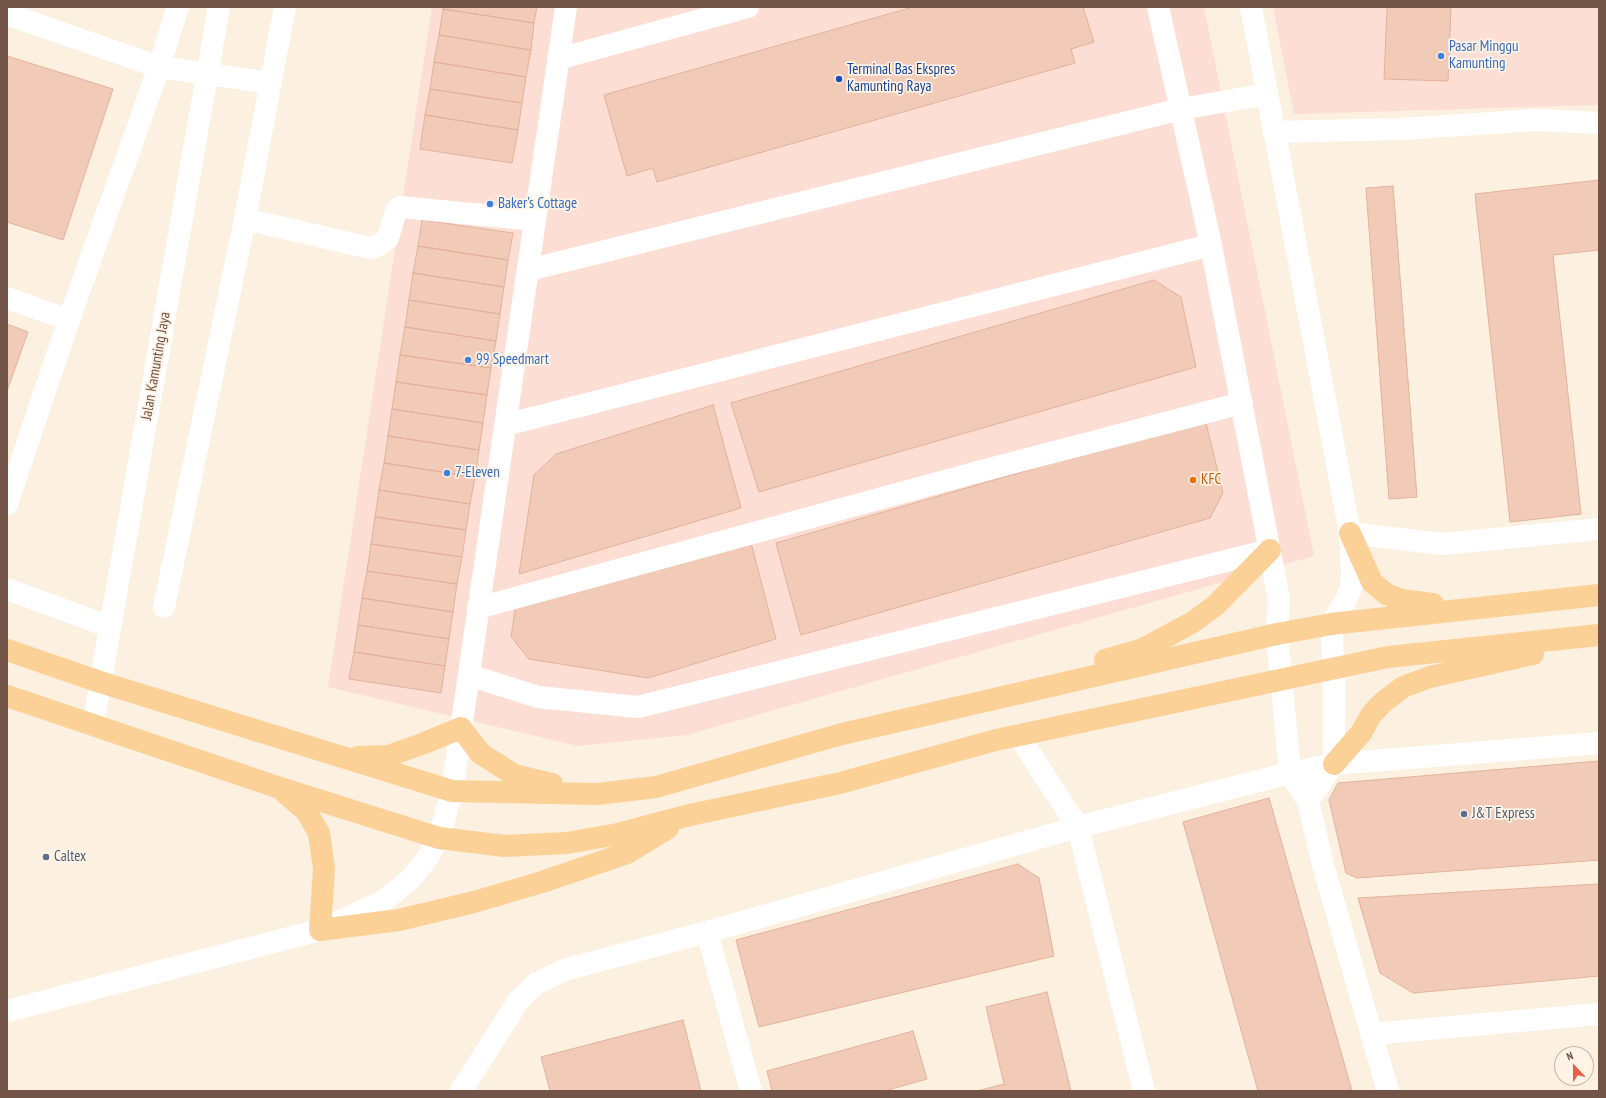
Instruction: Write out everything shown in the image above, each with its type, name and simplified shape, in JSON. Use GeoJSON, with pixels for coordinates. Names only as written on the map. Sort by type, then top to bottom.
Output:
{"type":"FeatureCollection","features":[{"type":"Feature","properties":{"kind":"main road"},"geometry":{"type":"LineString","coordinates":[[1350,533],[1372,582],[1386,594],[1401,600],[1470,608]]}},
{"type":"Feature","properties":{"kind":"main road"},"geometry":{"type":"LineString","coordinates":[[946,711],[1143,649],[1193,622],[1216,605],[1270,550]]}},
{"type":"Feature","properties":{"kind":"main road"},"geometry":{"type":"LineString","coordinates":[[7,650],[100,682],[452,791],[597,794],[656,787],[842,734],[1277,634],[1331,624],[1599,595]]}},
{"type":"Feature","properties":{"kind":"main road"},"geometry":{"type":"LineString","coordinates":[[7,696],[280,788],[439,838],[505,846],[567,843],[618,834],[690,815],[840,783],[1018,735],[1334,670],[1388,657],[1599,635]]}},
{"type":"Feature","properties":{"kind":"main road"},"geometry":{"type":"LineString","coordinates":[[1334,764],[1361,733],[1371,715],[1382,703],[1404,687],[1430,677],[1599,640]]}},
{"type":"Feature","properties":{"kind":"main road"},"geometry":{"type":"LineString","coordinates":[[343,757],[388,756],[461,728],[480,753],[514,775],[597,794]]}},
{"type":"Feature","properties":{"kind":"main road"},"geometry":{"type":"LineString","coordinates":[[280,788],[306,811],[319,833],[324,869],[320,930],[400,920],[474,902],[542,882],[627,853],[690,815]]}},
{"type":"Feature","properties":{"kind":"street"},"geometry":{"type":"LineString","coordinates":[[7,504],[69,320],[159,66],[178,7]]}},
{"type":"Feature","properties":{"kind":"street","name":"Jalan Kamunting Jaya"},"geometry":{"type":"LineString","coordinates":[[93,725],[219,7]]}},
{"type":"Feature","properties":{"kind":"street"},"geometry":{"type":"LineString","coordinates":[[164,607],[245,219],[285,7]]}},
{"type":"Feature","properties":{"kind":"street"},"geometry":{"type":"LineString","coordinates":[[7,1011],[320,930],[383,901],[410,880],[429,856],[439,838],[452,791],[566,7]]}},
{"type":"Feature","properties":{"kind":"street"},"geometry":{"type":"LineString","coordinates":[[558,59],[722,11],[748,7]]}},
{"type":"Feature","properties":{"kind":"street"},"geometry":{"type":"LineString","coordinates":[[1158,7],[1211,245],[1279,599],[1277,634],[1280,680],[1290,773],[1308,802],[1323,865],[1388,1091]]}},
{"type":"Feature","properties":{"kind":"street"},"geometry":{"type":"LineString","coordinates":[[1251,7],[1350,533],[1352,576],[1351,588],[1346,600],[1331,624],[1334,670],[1334,764],[1308,802]]}},
{"type":"Feature","properties":{"kind":"street"},"geometry":{"type":"LineString","coordinates":[[7,14],[159,66],[271,83]]}},
{"type":"Feature","properties":{"kind":"street"},"geometry":{"type":"LineString","coordinates":[[528,270],[1181,109],[1267,94]]}},
{"type":"Feature","properties":{"kind":"street"},"geometry":{"type":"LineString","coordinates":[[1274,132],[1402,129],[1535,120],[1599,123]]}},
{"type":"Feature","properties":{"kind":"street"},"geometry":{"type":"LineString","coordinates":[[245,219],[370,248],[379,245],[388,238],[396,211],[400,207],[535,220]]}},
{"type":"Feature","properties":{"kind":"street"},"geometry":{"type":"LineString","coordinates":[[505,425],[1211,245]]}},
{"type":"Feature","properties":{"kind":"street"},"geometry":{"type":"LineString","coordinates":[[7,298],[69,320]]}},
{"type":"Feature","properties":{"kind":"street"},"geometry":{"type":"LineString","coordinates":[[478,608],[981,471],[1242,403]]}},
{"type":"Feature","properties":{"kind":"street"},"geometry":{"type":"LineString","coordinates":[[1350,533],[1442,544],[1599,529]]}},
{"type":"Feature","properties":{"kind":"street"},"geometry":{"type":"LineString","coordinates":[[469,676],[538,697],[638,707],[1270,550]]}},
{"type":"Feature","properties":{"kind":"street"},"geometry":{"type":"LineString","coordinates":[[7,589],[110,627]]}},
{"type":"Feature","properties":{"kind":"street"},"geometry":{"type":"LineString","coordinates":[[1018,735],[1078,827],[1144,1091]]}},
{"type":"Feature","properties":{"kind":"street"},"geometry":{"type":"LineString","coordinates":[[461,1091],[519,1000],[537,983],[564,970],[707,932],[1078,827],[1290,773],[1334,764],[1599,743]]}},
{"type":"Feature","properties":{"kind":"street"},"geometry":{"type":"LineString","coordinates":[[707,932],[751,1091]]}},
{"type":"Feature","properties":{"kind":"street"},"geometry":{"type":"LineString","coordinates":[[1371,1034],[1599,1014]]}},
{"type":"Feature","properties":{"kind":"shaded area"},"geometry":{"type":"Polygon","coordinates":[[[432,7],[1204,7],[1314,556],[687,735],[578,746],[328,687],[432,7]]]}},
{"type":"Feature","properties":{"kind":"shaded area","name":"Pasar Minggu Kamunting"},"geometry":{"type":"Polygon","coordinates":[[[1273,7],[1599,7],[1599,105],[1294,114],[1273,7]]]}},
{"type":"Feature","properties":{"kind":"building"},"geometry":{"type":"Polygon","coordinates":[[[443,7],[537,7],[534,23],[443,9],[443,7]]]}},
{"type":"Feature","properties":{"kind":"building","name":"Terminal Bas Ekspres Kamunting Raya"},"geometry":{"type":"Polygon","coordinates":[[[913,7],[1083,7],[1094,42],[1071,49],[1075,63],[657,182],[653,168],[627,176],[604,95],[913,7]]]}},
{"type":"Feature","properties":{"kind":"building"},"geometry":{"type":"Polygon","coordinates":[[[1387,7],[1451,7],[1448,81],[1384,79],[1387,7]]]}},
{"type":"Feature","properties":{"kind":"building"},"geometry":{"type":"Polygon","coordinates":[[[443,9],[534,23],[531,50],[439,35],[443,9]]]}},
{"type":"Feature","properties":{"kind":"building"},"geometry":{"type":"Polygon","coordinates":[[[439,35],[531,50],[526,77],[434,62],[439,35]]]}},
{"type":"Feature","properties":{"kind":"building"},"geometry":{"type":"Polygon","coordinates":[[[7,56],[113,89],[63,240],[7,222],[7,56]]]}},
{"type":"Feature","properties":{"kind":"building"},"geometry":{"type":"Polygon","coordinates":[[[434,62],[526,77],[522,103],[430,89],[434,62]]]}},
{"type":"Feature","properties":{"kind":"building"},"geometry":{"type":"Polygon","coordinates":[[[430,89],[522,103],[518,130],[425,115],[430,89]]]}},
{"type":"Feature","properties":{"kind":"building"},"geometry":{"type":"Polygon","coordinates":[[[425,115],[518,130],[512,163],[420,149],[425,115]]]}},
{"type":"Feature","properties":{"kind":"building"},"geometry":{"type":"Polygon","coordinates":[[[1599,180],[1599,250],[1553,255],[1581,514],[1510,522],[1475,194],[1599,180]]]}},
{"type":"Feature","properties":{"kind":"building"},"geometry":{"type":"Polygon","coordinates":[[[1393,186],[1417,497],[1389,499],[1366,188],[1393,186]]]}},
{"type":"Feature","properties":{"kind":"building"},"geometry":{"type":"Polygon","coordinates":[[[422,220],[513,233],[508,260],[418,246],[422,220]]]}},
{"type":"Feature","properties":{"kind":"building"},"geometry":{"type":"Polygon","coordinates":[[[418,246],[508,260],[504,287],[413,273],[418,246]]]}},
{"type":"Feature","properties":{"kind":"building"},"geometry":{"type":"Polygon","coordinates":[[[413,273],[504,287],[500,314],[409,300],[413,273]]]}},
{"type":"Feature","properties":{"kind":"building"},"geometry":{"type":"Polygon","coordinates":[[[1154,280],[1181,297],[1196,367],[759,492],[731,403],[1154,280]]]}},
{"type":"Feature","properties":{"kind":"building"},"geometry":{"type":"Polygon","coordinates":[[[409,300],[500,314],[496,341],[405,327],[409,300]]]}},
{"type":"Feature","properties":{"kind":"building"},"geometry":{"type":"Polygon","coordinates":[[[7,324],[28,332],[7,391],[7,324]]]}},
{"type":"Feature","properties":{"kind":"building"},"geometry":{"type":"Polygon","coordinates":[[[405,327],[496,341],[491,368],[400,355],[405,327]]]}},
{"type":"Feature","properties":{"kind":"building"},"geometry":{"type":"Polygon","coordinates":[[[400,355],[491,368],[487,395],[396,382],[400,355]]]}},
{"type":"Feature","properties":{"kind":"building"},"geometry":{"type":"Polygon","coordinates":[[[396,382],[487,395],[483,423],[392,409],[396,382]]]}},
{"type":"Feature","properties":{"kind":"building"},"geometry":{"type":"Polygon","coordinates":[[[713,405],[741,508],[519,574],[534,475],[556,454],[713,405]]]}},
{"type":"Feature","properties":{"kind":"building"},"geometry":{"type":"Polygon","coordinates":[[[392,409],[483,423],[479,450],[388,436],[392,409]]]}},
{"type":"Feature","properties":{"kind":"building"},"geometry":{"type":"Polygon","coordinates":[[[1205,419],[1223,493],[1210,518],[801,635],[776,543],[1205,419]]]}},
{"type":"Feature","properties":{"kind":"building"},"geometry":{"type":"Polygon","coordinates":[[[388,436],[479,450],[475,477],[384,463],[388,436]]]}},
{"type":"Feature","properties":{"kind":"building"},"geometry":{"type":"Polygon","coordinates":[[[384,463],[475,477],[470,504],[379,490],[384,463]]]}},
{"type":"Feature","properties":{"kind":"building"},"geometry":{"type":"Polygon","coordinates":[[[379,490],[470,504],[466,530],[375,517],[379,490]]]}},
{"type":"Feature","properties":{"kind":"building"},"geometry":{"type":"Polygon","coordinates":[[[375,517],[466,530],[462,557],[371,544],[375,517]]]}},
{"type":"Feature","properties":{"kind":"building"},"geometry":{"type":"Polygon","coordinates":[[[749,535],[776,639],[648,678],[529,659],[511,637],[516,603],[749,535]]]}},
{"type":"Feature","properties":{"kind":"building"},"geometry":{"type":"Polygon","coordinates":[[[371,544],[462,557],[457,584],[367,571],[371,544]]]}},
{"type":"Feature","properties":{"kind":"building"},"geometry":{"type":"Polygon","coordinates":[[[367,571],[457,584],[453,612],[362,598],[367,571]]]}},
{"type":"Feature","properties":{"kind":"building"},"geometry":{"type":"Polygon","coordinates":[[[362,598],[453,612],[449,639],[358,625],[362,598]]]}},
{"type":"Feature","properties":{"kind":"building"},"geometry":{"type":"Polygon","coordinates":[[[358,625],[449,639],[445,666],[354,652],[358,625]]]}},
{"type":"Feature","properties":{"kind":"building"},"geometry":{"type":"Polygon","coordinates":[[[354,652],[445,666],[441,693],[349,679],[354,652]]]}},
{"type":"Feature","properties":{"kind":"building"},"geometry":{"type":"Polygon","coordinates":[[[1599,761],[1599,860],[1357,878],[1346,873],[1329,800],[1338,783],[1599,761]]]}},
{"type":"Feature","properties":{"kind":"building"},"geometry":{"type":"Polygon","coordinates":[[[1269,798],[1352,1091],[1258,1091],[1183,822],[1269,798]]]}},
{"type":"Feature","properties":{"kind":"building"},"geometry":{"type":"Polygon","coordinates":[[[1018,864],[1039,878],[1054,956],[759,1027],[736,940],[1018,864]]]}},
{"type":"Feature","properties":{"kind":"building"},"geometry":{"type":"Polygon","coordinates":[[[1599,884],[1599,976],[1413,993],[1380,973],[1358,898],[1599,884]]]}},
{"type":"Feature","properties":{"kind":"building"},"geometry":{"type":"Polygon","coordinates":[[[1047,992],[1071,1091],[977,1091],[1004,1084],[986,1007],[1047,992]]]}},
{"type":"Feature","properties":{"kind":"building"},"geometry":{"type":"Polygon","coordinates":[[[683,1020],[701,1091],[550,1091],[541,1057],[683,1020]]]}},
{"type":"Feature","properties":{"kind":"building"},"geometry":{"type":"Polygon","coordinates":[[[913,1031],[927,1079],[884,1091],[772,1091],[767,1071],[913,1031]]]}},
{"type":"Feature","properties":{"kind":"place","name":"Pasar Minggu Kamunting"},"geometry":{"type":"Point","coordinates":[1441,56]}},
{"type":"Feature","properties":{"kind":"place","name":"Terminal Bas Ekspres Kamunting Raya"},"geometry":{"type":"Point","coordinates":[839,79]}},
{"type":"Feature","properties":{"kind":"place","name":"Baker's Cottage"},"geometry":{"type":"Point","coordinates":[490,204]}},
{"type":"Feature","properties":{"kind":"place","name":"99 Speedmart"},"geometry":{"type":"Point","coordinates":[468,360]}},
{"type":"Feature","properties":{"kind":"place","name":"7-Eleven"},"geometry":{"type":"Point","coordinates":[447,473]}},
{"type":"Feature","properties":{"kind":"place","name":"KFC"},"geometry":{"type":"Point","coordinates":[1193,480]}},
{"type":"Feature","properties":{"kind":"place","name":"J&T Express"},"geometry":{"type":"Point","coordinates":[1464,814]}},
{"type":"Feature","properties":{"kind":"place","name":"Caltex"},"geometry":{"type":"Point","coordinates":[46,857]}}]}
